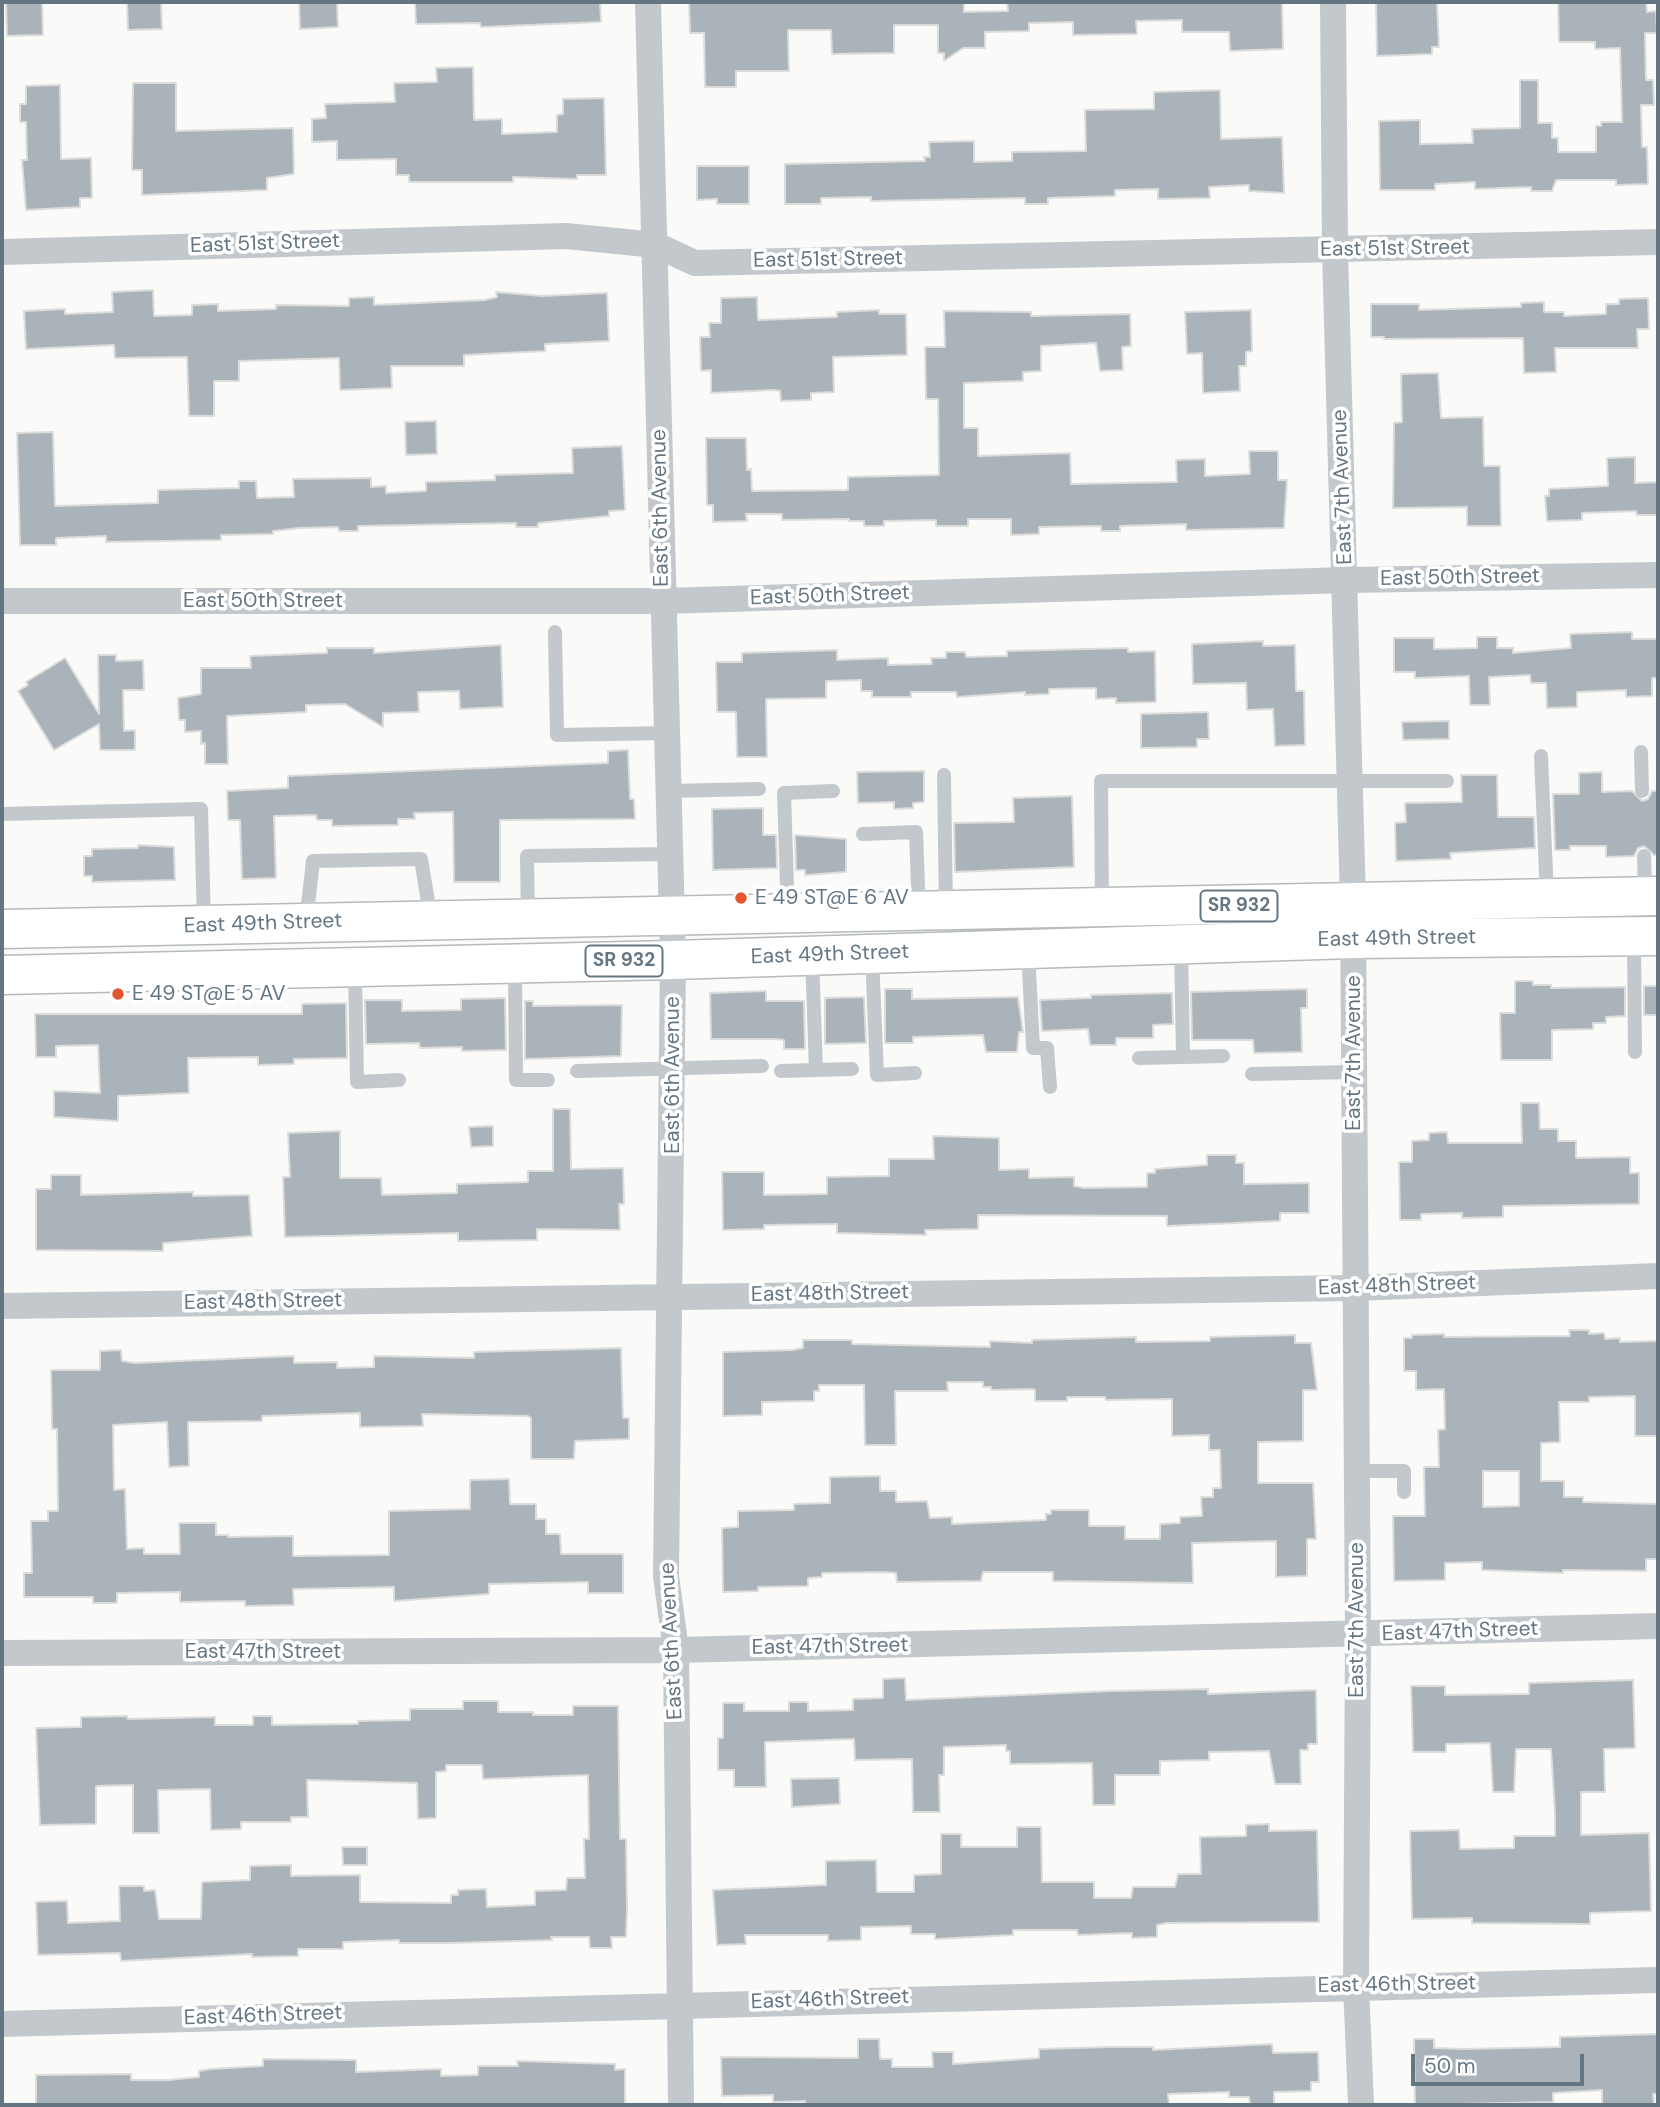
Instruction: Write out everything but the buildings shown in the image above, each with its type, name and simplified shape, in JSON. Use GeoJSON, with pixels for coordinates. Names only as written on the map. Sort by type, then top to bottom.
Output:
{"type":"FeatureCollection","features":[{"type":"Feature","properties":{"kind":"main road","name":"East 49th Street"},"geometry":{"type":"LineString","coordinates":[[2,975],[673,960],[1181,944],[1547,898],[1652,896]]}},
{"type":"Feature","properties":{"kind":"main road","name":"East 49th Street"},"geometry":{"type":"LineString","coordinates":[[2,929],[431,920],[672,920],[1102,909],[1646,936]]}},
{"type":"Feature","properties":{"kind":"main road"},"geometry":{"type":"LineString","coordinates":[[2,955],[17,946],[176,941],[204,926]]}},
{"type":"Feature","properties":{"kind":"street","name":"East 6th Avenue"},"geometry":{"type":"LineString","coordinates":[[648,2],[673,960],[672,1296],[666,1576],[676,1650],[681,2105]]}},
{"type":"Feature","properties":{"kind":"street","name":"East 7th Avenue"},"geometry":{"type":"LineString","coordinates":[[1333,2],[1335,250],[1346,580],[1353,921],[1358,1634],[1356,1986],[1361,2105]]}},
{"type":"Feature","properties":{"kind":"street","name":"East 51st Street"},"geometry":{"type":"LineString","coordinates":[[2,251],[566,236],[656,245],[695,263],[1658,242]]}},
{"type":"Feature","properties":{"kind":"street","name":"East 50th Street"},"geometry":{"type":"LineString","coordinates":[[2,601],[664,601],[1346,580],[1658,575]]}},
{"type":"Feature","properties":{"kind":"street","name":"East 48th Street"},"geometry":{"type":"LineString","coordinates":[[2,1306],[1355,1289],[1658,1276]]}},
{"type":"Feature","properties":{"kind":"street","name":"East 47th Street"},"geometry":{"type":"LineString","coordinates":[[2,1653],[676,1650],[1658,1626]]}},
{"type":"Feature","properties":{"kind":"street","name":"East 46th Street"},"geometry":{"type":"LineString","coordinates":[[2,2024],[1658,1980]]}},
{"type":"Feature","properties":{"kind":"lane"},"geometry":{"type":"LineString","coordinates":[[555,632],[557,735],[667,733]]}},
{"type":"Feature","properties":{"kind":"lane"},"geometry":{"type":"LineString","coordinates":[[1641,752],[1642,791]]}},
{"type":"Feature","properties":{"kind":"lane"},"geometry":{"type":"LineString","coordinates":[[1541,756],[1547,898]]}},
{"type":"Feature","properties":{"kind":"lane"},"geometry":{"type":"LineString","coordinates":[[933,914],[944,775]]}},
{"type":"Feature","properties":{"kind":"lane"},"geometry":{"type":"LineString","coordinates":[[1102,909],[1101,781],[1447,781]]}},
{"type":"Feature","properties":{"kind":"lane"},"geometry":{"type":"LineString","coordinates":[[669,791],[759,789]]}},
{"type":"Feature","properties":{"kind":"lane"},"geometry":{"type":"LineString","coordinates":[[788,917],[784,793],[833,791]]}},
{"type":"Feature","properties":{"kind":"lane"},"geometry":{"type":"LineString","coordinates":[[2,814],[201,809],[204,926]]}},
{"type":"Feature","properties":{"kind":"lane"},"geometry":{"type":"LineString","coordinates":[[863,834],[916,832],[933,914]]}},
{"type":"Feature","properties":{"kind":"lane"},"geometry":{"type":"LineString","coordinates":[[528,922],[527,856],[671,854]]}},
{"type":"Feature","properties":{"kind":"lane"},"geometry":{"type":"LineString","coordinates":[[1644,856],[1652,896]]}},
{"type":"Feature","properties":{"kind":"lane"},"geometry":{"type":"LineString","coordinates":[[306,922],[313,860],[421,859],[431,920]]}},
{"type":"Feature","properties":{"kind":"lane"},"geometry":{"type":"LineString","coordinates":[[1636,1052],[1646,936]]}},
{"type":"Feature","properties":{"kind":"lane"},"geometry":{"type":"LineString","coordinates":[[1181,944],[1183,1057]]}},
{"type":"Feature","properties":{"kind":"lane"},"geometry":{"type":"LineString","coordinates":[[1028,949],[1034,1048],[1047,1048],[1050,1087]]}},
{"type":"Feature","properties":{"kind":"lane"},"geometry":{"type":"LineString","coordinates":[[872,954],[877,1074],[915,1073]]}},
{"type":"Feature","properties":{"kind":"lane"},"geometry":{"type":"LineString","coordinates":[[812,956],[816,1070]]}},
{"type":"Feature","properties":{"kind":"lane"},"geometry":{"type":"LineString","coordinates":[[515,964],[516,1080],[548,1080]]}},
{"type":"Feature","properties":{"kind":"lane"},"geometry":{"type":"LineString","coordinates":[[355,967],[357,1082],[399,1080]]}},
{"type":"Feature","properties":{"kind":"lane"},"geometry":{"type":"LineString","coordinates":[[1139,1058],[1223,1056]]}},
{"type":"Feature","properties":{"kind":"lane"},"geometry":{"type":"LineString","coordinates":[[577,1071],[762,1066]]}},
{"type":"Feature","properties":{"kind":"lane"},"geometry":{"type":"LineString","coordinates":[[781,1071],[852,1069]]}},
{"type":"Feature","properties":{"kind":"lane"},"geometry":{"type":"LineString","coordinates":[[1252,1074],[1354,1072]]}},
{"type":"Feature","properties":{"kind":"lane"},"geometry":{"type":"LineString","coordinates":[[1357,1471],[1404,1471],[1404,1492]]}},
{"type":"Feature","properties":{"kind":"place","name":"E 49 ST@E 6 AV"},"geometry":{"type":"Point","coordinates":[741,898]}},
{"type":"Feature","properties":{"kind":"place","name":"E 49 ST@E 5 AV"},"geometry":{"type":"Point","coordinates":[118,994]}}]}
